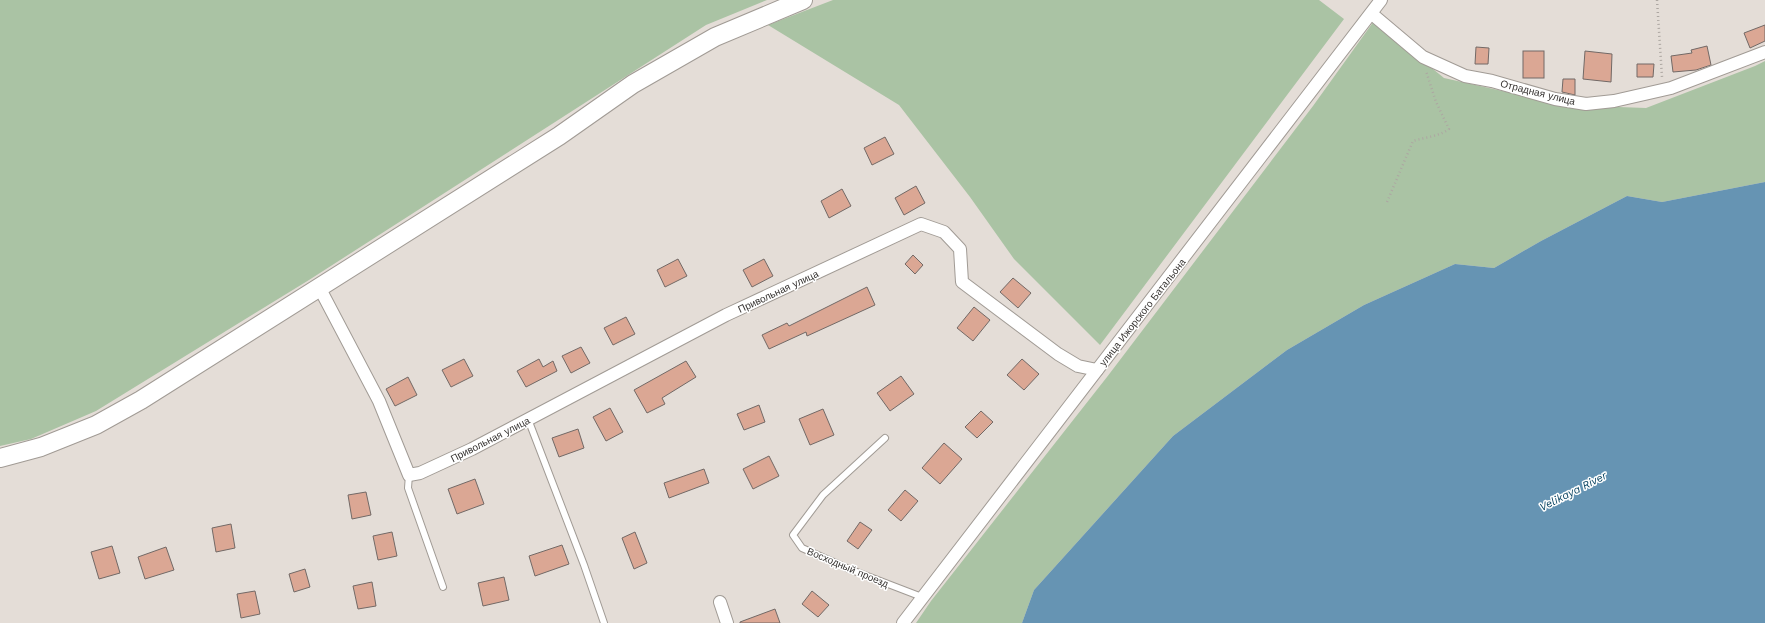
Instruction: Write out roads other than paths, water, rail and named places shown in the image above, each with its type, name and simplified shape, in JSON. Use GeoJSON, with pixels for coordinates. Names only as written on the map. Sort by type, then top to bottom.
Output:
{"type":"FeatureCollection","features":[{"type":"Feature","properties":{"kind":"street"},"geometry":{"type":"LineString","coordinates":[[0,458],[42,447],[96,425],[140,400],[559,136],[633,84],[715,37],[803,0]]}},
{"type":"Feature","properties":{"kind":"street","name":"улица Ижорского Батальона"},"geometry":{"type":"LineString","coordinates":[[903,623],[1372,14],[1381,0]]}},
{"type":"Feature","properties":{"kind":"street","name":"Отрадная улица"},"geometry":{"type":"LineString","coordinates":[[1372,14],[1423,57],[1465,76],[1492,81],[1555,98],[1586,104],[1614,101],[1671,88],[1765,52]]}},
{"type":"Feature","properties":{"kind":"street","name":"Привольная улица"},"geometry":{"type":"LineString","coordinates":[[415,474],[472,449],[726,316],[921,224],[944,232],[960,249],[962,282],[1058,354],[1078,366],[1098,370]]}},
{"type":"Feature","properties":{"kind":"street"},"geometry":{"type":"LineString","coordinates":[[319,287],[379,400],[415,474]]}},
{"type":"Feature","properties":{"kind":"street"},"geometry":{"type":"LineString","coordinates":[[720,602],[727,623]]}},
{"type":"Feature","properties":{"kind":"lane"},"geometry":{"type":"LineString","coordinates":[[528,419],[584,565],[604,623]]}},
{"type":"Feature","properties":{"kind":"lane","name":"Восходный проезд"},"geometry":{"type":"LineString","coordinates":[[885,438],[823,495],[793,535],[802,548],[849,569],[922,597]]}},
{"type":"Feature","properties":{"kind":"lane"},"geometry":{"type":"LineString","coordinates":[[415,474],[408,488],[443,587]]}},
{"type":"Feature","properties":{"kind":"water","name":"Velikaya River"},"geometry":{"type":"Polygon","coordinates":[[[1765,182],[1765,623],[1022,623],[1034,590],[1173,436],[1287,350],[1364,305],[1455,264],[1494,268],[1541,241],[1627,196],[1662,202],[1765,182]]]}}]}
